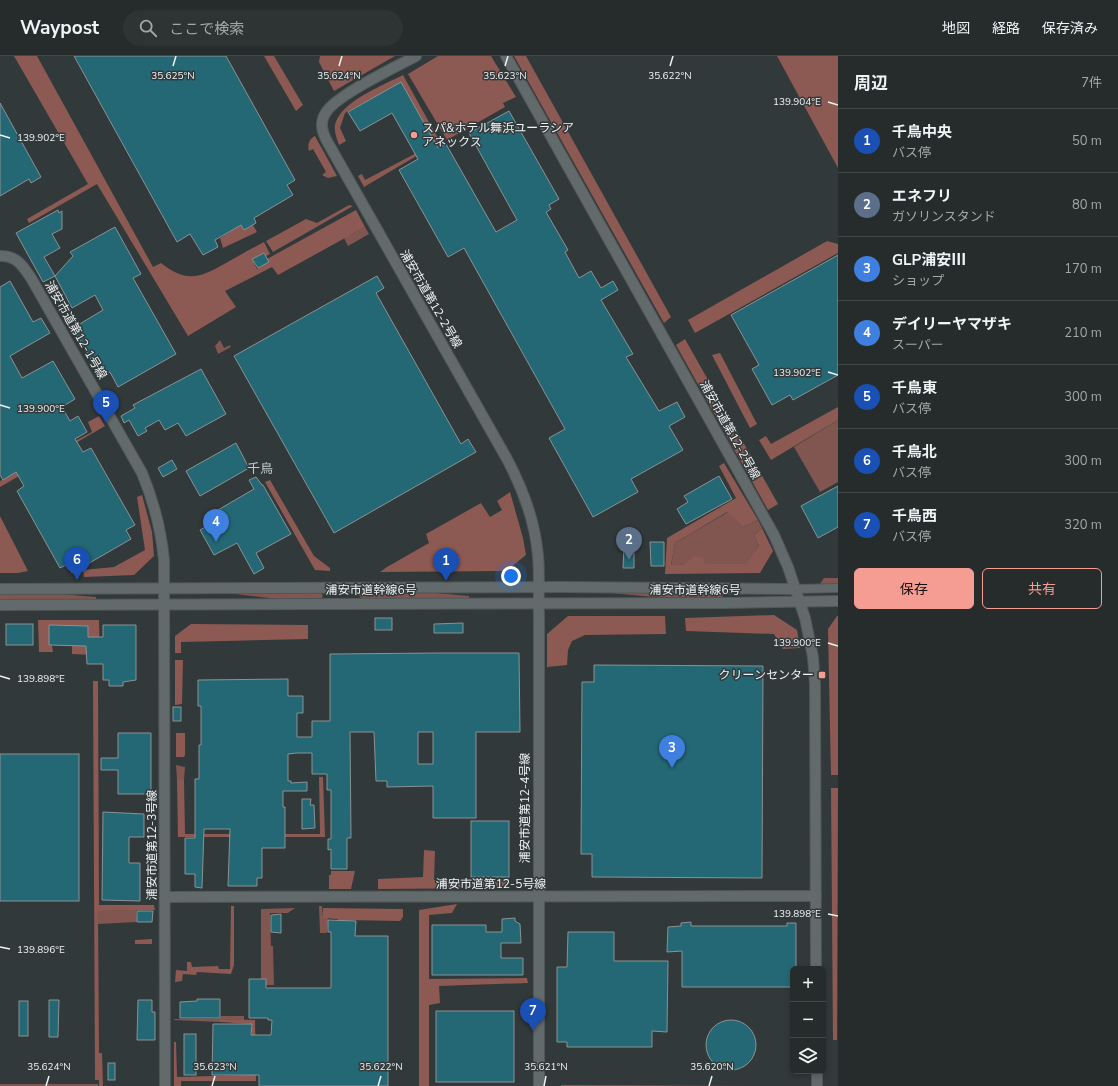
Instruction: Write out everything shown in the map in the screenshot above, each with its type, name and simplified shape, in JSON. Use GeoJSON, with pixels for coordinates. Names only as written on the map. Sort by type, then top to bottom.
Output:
{"type":"FeatureCollection","features":[{"type":"Feature","properties":{"kind":"street","name":"浦安市道第12-2号線"},"geometry":{"type":"LineString","coordinates":[[416,56],[335,102],[325,113],[322,120],[323,134],[516,477],[527,505],[534,529],[538,556],[538,603]]}},
{"type":"Feature","properties":{"kind":"street","name":"浦安市道第12-2号線"},"geometry":{"type":"LineString","coordinates":[[506,56],[774,535],[795,589],[811,642],[815,674],[816,966]]}},
{"type":"Feature","properties":{"kind":"street","name":"浦安市道第12-1号線"},"geometry":{"type":"LineString","coordinates":[[0,256],[6,256],[18,260],[31,278],[142,473],[154,503],[161,530],[164,603]]}},
{"type":"Feature","properties":{"kind":"street","name":"浦安市道幹線6号"},"geometry":{"type":"LineString","coordinates":[[0,589],[838,588]]}},
{"type":"Feature","properties":{"kind":"street","name":"浦安市道幹線6号"},"geometry":{"type":"LineString","coordinates":[[0,605],[164,603],[838,601]]}},
{"type":"Feature","properties":{"kind":"street","name":"浦安市道第12-3号線"},"geometry":{"type":"LineString","coordinates":[[164,603],[165,1086]]}},
{"type":"Feature","properties":{"kind":"street","name":"浦安市道第12-4号線"},"geometry":{"type":"LineString","coordinates":[[538,603],[539,1086]]}},
{"type":"Feature","properties":{"kind":"street","name":"浦安市道第12-5号線"},"geometry":{"type":"LineString","coordinates":[[165,898],[816,896]]}},
{"type":"Feature","properties":{"kind":"street"},"geometry":{"type":"LineString","coordinates":[[817,1074],[817,1086]]}},
{"type":"Feature","properties":{"kind":"shaded area"},"geometry":{"type":"Polygon","coordinates":[[[14,56],[37,56],[153,267],[161,263],[178,274],[186,276],[201,275],[217,268],[264,242],[270,254],[266,256],[264,253],[252,259],[257,269],[269,262],[267,259],[356,210],[365,227],[278,275],[272,267],[225,291],[236,307],[188,336],[97,184],[29,223],[27,219],[88,184],[14,56]]]}},
{"type":"Feature","properties":{"kind":"shaded area"},"geometry":{"type":"Polygon","coordinates":[[[264,56],[274,56],[303,105],[296,111],[264,56]]]}},
{"type":"Feature","properties":{"kind":"shaded area"},"geometry":{"type":"Polygon","coordinates":[[[320,56],[395,56],[334,91],[319,62],[320,56]]]}},
{"type":"Feature","properties":{"kind":"shaded area"},"geometry":{"type":"Polygon","coordinates":[[[438,56],[491,56],[516,97],[503,103],[505,107],[447,140],[408,74],[438,56]]]}},
{"type":"Feature","properties":{"kind":"shaded area"},"geometry":{"type":"Polygon","coordinates":[[[514,56],[526,56],[671,317],[664,323],[514,56]]]}},
{"type":"Feature","properties":{"kind":"shaded area"},"geometry":{"type":"Polygon","coordinates":[[[777,56],[838,56],[838,168],[777,56]]]}},
{"type":"Feature","properties":{"kind":"shaded area"},"geometry":{"type":"Polygon","coordinates":[[[403,75],[440,142],[364,187],[358,176],[362,174],[365,180],[426,148],[401,83],[345,113],[340,128],[346,141],[339,145],[335,132],[337,121],[342,112],[361,96],[403,75]]]}},
{"type":"Feature","properties":{"kind":"shaded area"},"geometry":{"type":"Polygon","coordinates":[[[315,136],[337,176],[328,178],[322,175],[326,172],[313,149],[309,151],[308,149],[310,140],[315,136]]]}},
{"type":"Feature","properties":{"kind":"shaded area"},"geometry":{"type":"Polygon","coordinates":[[[349,205],[353,206],[273,252],[266,241],[306,219],[317,223],[349,205]]]}},
{"type":"Feature","properties":{"kind":"shaded area"},"geometry":{"type":"Polygon","coordinates":[[[241,225],[244,230],[253,225],[257,232],[223,248],[220,238],[241,225]]]}},
{"type":"Feature","properties":{"kind":"shaded area"},"geometry":{"type":"Polygon","coordinates":[[[365,227],[369,234],[348,246],[344,238],[365,227]]]}},
{"type":"Feature","properties":{"kind":"shaded area"},"geometry":{"type":"Polygon","coordinates":[[[827,241],[838,244],[838,253],[695,333],[688,320],[827,241]]]}},
{"type":"Feature","properties":{"kind":"shaded area"},"geometry":{"type":"Polygon","coordinates":[[[685,339],[778,504],[768,510],[676,345],[685,339]]]}},
{"type":"Feature","properties":{"kind":"shaded area"},"geometry":{"type":"Polygon","coordinates":[[[220,340],[224,348],[230,345],[231,347],[218,354],[215,346],[220,340]]]}},
{"type":"Feature","properties":{"kind":"shaded area"},"geometry":{"type":"Polygon","coordinates":[[[720,353],[757,424],[750,428],[712,355],[720,353]]]}},
{"type":"Feature","properties":{"kind":"shaded area"},"geometry":{"type":"Polygon","coordinates":[[[838,407],[838,420],[771,460],[759,440],[766,436],[771,444],[838,407]]]}},
{"type":"Feature","properties":{"kind":"shaded area"},"geometry":{"type":"Polygon","coordinates":[[[99,416],[105,426],[0,487],[0,481],[92,432],[88,422],[99,416]]]}},
{"type":"Feature","properties":{"kind":"shaded area"},"geometry":{"type":"Polygon","coordinates":[[[838,420],[838,482],[820,492],[794,447],[838,420]]]}},
{"type":"Feature","properties":{"kind":"shaded area"},"geometry":{"type":"Polygon","coordinates":[[[724,463],[758,520],[743,527],[727,512],[675,543],[671,565],[683,565],[695,556],[703,558],[705,564],[746,564],[759,546],[754,535],[762,528],[773,551],[760,573],[665,574],[667,538],[736,498],[719,466],[724,463]]]}},
{"type":"Feature","properties":{"kind":"shaded area"},"geometry":{"type":"Polygon","coordinates":[[[270,480],[314,556],[330,568],[330,571],[315,570],[265,482],[270,480]]]}},
{"type":"Feature","properties":{"kind":"shaded area"},"geometry":{"type":"Polygon","coordinates":[[[510,492],[523,538],[526,555],[506,571],[380,572],[429,543],[426,534],[481,503],[490,517],[502,510],[497,501],[510,492]]]}},
{"type":"Feature","properties":{"kind":"shaded area"},"geometry":{"type":"Polygon","coordinates":[[[142,495],[152,532],[154,556],[134,575],[84,577],[83,570],[114,567],[145,550],[137,497],[142,495]]]}},
{"type":"Feature","properties":{"kind":"shaded area"},"geometry":{"type":"Polygon","coordinates":[[[728,512],[743,527],[758,520],[762,528],[754,535],[759,546],[747,564],[671,565],[675,543],[728,512]]]}},
{"type":"Feature","properties":{"kind":"shaded area"},"geometry":{"type":"Polygon","coordinates":[[[0,516],[28,571],[18,573],[0,573],[0,516]]]}},
{"type":"Feature","properties":{"kind":"shaded area"},"geometry":{"type":"Polygon","coordinates":[[[824,578],[838,578],[838,584],[820,584],[824,578]]]}},
{"type":"Feature","properties":{"kind":"shaded area"},"geometry":{"type":"Polygon","coordinates":[[[610,591],[678,591],[723,595],[722,597],[654,597],[610,593],[610,591]]]}},
{"type":"Feature","properties":{"kind":"shaded area"},"geometry":{"type":"Polygon","coordinates":[[[235,592],[321,593],[323,596],[322,598],[278,599],[235,594],[235,592]]]}},
{"type":"Feature","properties":{"kind":"shaded area"},"geometry":{"type":"Polygon","coordinates":[[[361,592],[424,592],[469,596],[469,598],[361,598],[358,594],[361,592]]]}},
{"type":"Feature","properties":{"kind":"shaded area"},"geometry":{"type":"Polygon","coordinates":[[[48,593],[96,597],[96,599],[0,600],[0,594],[48,593]]]}},
{"type":"Feature","properties":{"kind":"shaded area"},"geometry":{"type":"Polygon","coordinates":[[[774,615],[797,630],[800,648],[783,649],[774,634],[686,631],[685,618],[774,615]]]}},
{"type":"Feature","properties":{"kind":"shaded area"},"geometry":{"type":"Polygon","coordinates":[[[568,616],[665,616],[666,634],[585,635],[572,641],[568,650],[567,665],[547,667],[547,634],[568,616]]]}},
{"type":"Feature","properties":{"kind":"shaded area"},"geometry":{"type":"Polygon","coordinates":[[[837,616],[838,775],[831,775],[828,629],[837,616]]]}},
{"type":"Feature","properties":{"kind":"shaded area"},"geometry":{"type":"Polygon","coordinates":[[[38,620],[99,620],[100,664],[92,655],[72,654],[72,625],[49,625],[53,652],[39,652],[38,620]]]}},
{"type":"Feature","properties":{"kind":"shaded area"},"geometry":{"type":"Polygon","coordinates":[[[191,624],[308,625],[308,639],[181,642],[181,653],[175,653],[175,636],[191,624]]]}},
{"type":"Feature","properties":{"kind":"shaded area"},"geometry":{"type":"Polygon","coordinates":[[[175,660],[183,660],[182,704],[175,705],[175,660]]]}},
{"type":"Feature","properties":{"kind":"shaded area"},"geometry":{"type":"Polygon","coordinates":[[[93,681],[98,681],[99,905],[154,905],[155,910],[98,911],[99,1053],[102,1053],[103,1086],[99,1086],[99,1080],[95,1080],[93,681]]]}},
{"type":"Feature","properties":{"kind":"shaded area"},"geometry":{"type":"Polygon","coordinates":[[[176,733],[185,733],[184,757],[176,757],[176,733]]]}},
{"type":"Feature","properties":{"kind":"shaded area"},"geometry":{"type":"Polygon","coordinates":[[[176,765],[185,767],[184,780],[177,780],[176,765]]]}},
{"type":"Feature","properties":{"kind":"shaded area"},"geometry":{"type":"Polygon","coordinates":[[[319,777],[323,777],[325,837],[178,837],[177,780],[184,780],[185,834],[320,834],[319,777]]]}},
{"type":"Feature","properties":{"kind":"shaded area"},"geometry":{"type":"Polygon","coordinates":[[[831,788],[838,788],[837,1040],[833,1040],[831,788]]]}},
{"type":"Feature","properties":{"kind":"shaded area"},"geometry":{"type":"Polygon","coordinates":[[[424,850],[435,851],[434,880],[507,879],[508,888],[378,889],[378,879],[423,877],[424,850]]]}},
{"type":"Feature","properties":{"kind":"shaded area"},"geometry":{"type":"Polygon","coordinates":[[[331,871],[355,871],[351,889],[329,889],[329,875],[331,875],[331,871]]]}},
{"type":"Feature","properties":{"kind":"shaded area"},"geometry":{"type":"Polygon","coordinates":[[[457,904],[452,913],[429,915],[429,979],[527,978],[528,983],[439,986],[440,1003],[429,1005],[429,1086],[419,1086],[419,910],[457,904]]]}},
{"type":"Feature","properties":{"kind":"shaded area"},"geometry":{"type":"Polygon","coordinates":[[[231,906],[234,906],[234,965],[231,974],[197,972],[196,975],[183,974],[182,981],[175,982],[176,970],[187,971],[187,962],[191,962],[192,967],[218,966],[219,969],[230,969],[231,906]]]}},
{"type":"Feature","properties":{"kind":"shaded area"},"geometry":{"type":"Polygon","coordinates":[[[319,906],[322,906],[323,918],[328,918],[327,933],[320,933],[319,906]]]}},
{"type":"Feature","properties":{"kind":"shaded area"},"geometry":{"type":"Polygon","coordinates":[[[295,908],[288,913],[270,913],[274,985],[266,985],[261,979],[261,909],[295,908]]]}},
{"type":"Feature","properties":{"kind":"shaded area"},"geometry":{"type":"Polygon","coordinates":[[[323,908],[403,909],[403,917],[400,921],[345,920],[344,928],[338,924],[338,919],[323,918],[323,908]]]}},
{"type":"Feature","properties":{"kind":"shaded area"},"geometry":{"type":"Polygon","coordinates":[[[136,910],[137,922],[98,924],[98,911],[136,910]]]}},
{"type":"Feature","properties":{"kind":"shaded area"},"geometry":{"type":"Polygon","coordinates":[[[152,939],[152,944],[135,944],[135,940],[152,939]]]}},
{"type":"Feature","properties":{"kind":"shaded area"},"geometry":{"type":"Polygon","coordinates":[[[221,1016],[244,1016],[244,1020],[221,1019],[220,1022],[174,1020],[220,1019],[221,1016]]]}},
{"type":"Feature","properties":{"kind":"shaded area"},"geometry":{"type":"Polygon","coordinates":[[[220,1019],[255,1020],[256,1081],[181,1081],[181,1086],[174,1086],[174,1042],[176,1042],[177,1077],[251,1075],[252,1024],[220,1022],[220,1019]]]}},
{"type":"Feature","properties":{"kind":"shaded area"},"geometry":{"type":"Polygon","coordinates":[[[0,1084],[98,1084],[98,1086],[0,1086],[0,1084]]]}},
{"type":"Feature","properties":{"kind":"shaded area"},"geometry":{"type":"Polygon","coordinates":[[[561,1085],[749,1086],[561,1086],[561,1085]]]}},
{"type":"Feature","properties":{"kind":"building"},"geometry":{"type":"Polygon","coordinates":[[[74,56],[226,56],[295,180],[287,185],[293,195],[254,218],[256,223],[244,230],[241,225],[215,240],[218,247],[203,255],[190,234],[177,242],[74,56]]]}},
{"type":"Feature","properties":{"kind":"building"},"geometry":{"type":"Polygon","coordinates":[[[401,82],[438,148],[446,144],[496,232],[517,220],[469,133],[509,111],[559,199],[549,205],[551,209],[546,212],[568,250],[565,252],[579,278],[591,271],[601,288],[613,281],[618,290],[601,300],[633,354],[626,357],[659,411],[677,402],[685,417],[669,426],[683,450],[631,479],[638,492],[593,517],[549,438],[565,429],[464,248],[448,257],[399,170],[418,159],[392,113],[360,131],[348,112],[401,82]]]}},
{"type":"Feature","properties":{"kind":"building"},"geometry":{"type":"Polygon","coordinates":[[[0,103],[41,177],[31,183],[29,179],[0,196],[0,103]]]}},
{"type":"Feature","properties":{"kind":"building"},"geometry":{"type":"Polygon","coordinates":[[[58,210],[59,213],[62,211],[62,229],[52,234],[60,248],[44,257],[55,276],[43,282],[16,233],[58,210]]]}},
{"type":"Feature","properties":{"kind":"building"},"geometry":{"type":"Polygon","coordinates":[[[115,227],[141,274],[133,278],[176,354],[118,387],[110,372],[101,377],[73,328],[103,310],[95,295],[72,308],[55,276],[73,256],[70,252],[115,227]]]}},
{"type":"Feature","properties":{"kind":"building"},"geometry":{"type":"Polygon","coordinates":[[[264,253],[269,262],[258,268],[252,259],[264,253]]]}},
{"type":"Feature","properties":{"kind":"building"},"geometry":{"type":"Polygon","coordinates":[[[838,255],[838,375],[793,400],[790,395],[772,405],[752,369],[759,365],[731,315],[838,255]]]}},
{"type":"Feature","properties":{"kind":"building"},"geometry":{"type":"Polygon","coordinates":[[[377,276],[384,288],[376,293],[461,444],[468,439],[476,452],[334,533],[234,356],[377,276]]]}},
{"type":"Feature","properties":{"kind":"building"},"geometry":{"type":"Polygon","coordinates":[[[10,281],[33,322],[41,318],[50,333],[10,356],[22,378],[53,361],[75,399],[62,407],[70,421],[78,416],[87,432],[75,439],[83,452],[91,448],[135,525],[126,530],[131,539],[72,573],[68,564],[60,568],[17,491],[24,486],[16,472],[3,480],[0,475],[0,287],[10,281]]]}},
{"type":"Feature","properties":{"kind":"building"},"geometry":{"type":"Polygon","coordinates":[[[201,369],[226,414],[186,436],[178,423],[165,430],[159,420],[145,428],[147,431],[138,436],[129,420],[124,423],[121,416],[135,408],[133,405],[201,369]]]}},
{"type":"Feature","properties":{"kind":"building"},"geometry":{"type":"Polygon","coordinates":[[[236,443],[249,468],[200,496],[186,471],[236,443]]]}},
{"type":"Feature","properties":{"kind":"building"},"geometry":{"type":"Polygon","coordinates":[[[172,460],[177,469],[163,477],[158,468],[172,460]]]}},
{"type":"Feature","properties":{"kind":"building"},"geometry":{"type":"Polygon","coordinates":[[[719,476],[732,499],[686,524],[677,509],[688,502],[684,496],[719,476]]]}},
{"type":"Feature","properties":{"kind":"building"},"geometry":{"type":"Polygon","coordinates":[[[256,477],[263,485],[291,534],[256,553],[264,568],[254,574],[237,543],[214,555],[200,530],[222,518],[218,510],[254,489],[249,480],[256,477]]]}},
{"type":"Feature","properties":{"kind":"building"},"geometry":{"type":"Polygon","coordinates":[[[838,486],[838,527],[818,538],[801,506],[838,486]]]}},
{"type":"Feature","properties":{"kind":"building"},"geometry":{"type":"Polygon","coordinates":[[[650,542],[664,542],[664,566],[651,566],[650,542]]]}},
{"type":"Feature","properties":{"kind":"building"},"geometry":{"type":"Polygon","coordinates":[[[624,546],[634,546],[634,568],[623,568],[624,546]]]}},
{"type":"Feature","properties":{"kind":"building"},"geometry":{"type":"Polygon","coordinates":[[[375,618],[392,618],[392,630],[375,630],[375,618]]]}},
{"type":"Feature","properties":{"kind":"building"},"geometry":{"type":"Polygon","coordinates":[[[463,623],[463,633],[434,633],[434,624],[463,623]]]}},
{"type":"Feature","properties":{"kind":"building"},"geometry":{"type":"Polygon","coordinates":[[[6,624],[33,624],[33,645],[6,645],[6,624]]]}},
{"type":"Feature","properties":{"kind":"building"},"geometry":{"type":"Polygon","coordinates":[[[49,625],[88,626],[88,637],[103,637],[103,625],[136,625],[136,680],[123,682],[123,686],[109,686],[109,680],[103,680],[103,664],[87,664],[86,646],[49,645],[49,625]]]}},
{"type":"Feature","properties":{"kind":"building"},"geometry":{"type":"Polygon","coordinates":[[[519,653],[520,732],[476,732],[476,818],[433,818],[433,786],[387,787],[387,781],[376,781],[374,732],[350,732],[351,838],[347,838],[347,869],[331,869],[331,849],[328,850],[328,839],[331,839],[331,790],[327,790],[327,774],[312,774],[312,753],[288,754],[288,781],[291,781],[291,783],[307,782],[307,791],[283,791],[283,807],[285,807],[285,848],[262,848],[262,878],[257,878],[257,886],[228,886],[230,829],[204,829],[202,888],[195,887],[195,874],[185,874],[185,838],[195,838],[195,779],[199,779],[199,745],[201,745],[201,706],[198,706],[198,680],[288,679],[288,696],[303,696],[303,713],[297,713],[297,737],[312,737],[312,721],[330,721],[330,654],[519,653]],[[418,732],[418,764],[433,764],[433,732],[418,732]]]}},
{"type":"Feature","properties":{"kind":"building"},"geometry":{"type":"Polygon","coordinates":[[[594,665],[763,666],[762,878],[592,877],[592,854],[581,854],[582,682],[594,682],[594,665]]]}},
{"type":"Feature","properties":{"kind":"building"},"geometry":{"type":"Polygon","coordinates":[[[173,707],[181,707],[181,721],[173,721],[173,707]]]}},
{"type":"Feature","properties":{"kind":"building"},"geometry":{"type":"Polygon","coordinates":[[[118,733],[151,733],[151,794],[118,794],[118,770],[101,770],[101,758],[118,758],[118,733]]]}},
{"type":"Feature","properties":{"kind":"building"},"geometry":{"type":"Polygon","coordinates":[[[0,754],[79,754],[79,901],[0,901],[0,754]]]}},
{"type":"Feature","properties":{"kind":"building"},"geometry":{"type":"Polygon","coordinates":[[[302,799],[311,799],[310,805],[314,805],[315,828],[302,829],[302,799]]]}},
{"type":"Feature","properties":{"kind":"building"},"geometry":{"type":"Polygon","coordinates":[[[103,812],[144,814],[144,837],[129,837],[129,863],[140,863],[140,901],[102,900],[103,812]]]}},
{"type":"Feature","properties":{"kind":"building"},"geometry":{"type":"Polygon","coordinates":[[[471,821],[509,821],[509,877],[471,877],[471,821]]]}},
{"type":"Feature","properties":{"kind":"building"},"geometry":{"type":"Polygon","coordinates":[[[137,911],[153,911],[152,922],[137,922],[137,911]]]}},
{"type":"Feature","properties":{"kind":"building"},"geometry":{"type":"Polygon","coordinates":[[[281,914],[281,933],[271,932],[271,915],[281,914]]]}},
{"type":"Feature","properties":{"kind":"building"},"geometry":{"type":"Polygon","coordinates":[[[515,918],[515,921],[520,924],[521,943],[501,943],[501,958],[523,958],[523,975],[432,975],[432,925],[486,925],[486,932],[502,932],[502,919],[515,918]]]}},
{"type":"Feature","properties":{"kind":"building"},"geometry":{"type":"Polygon","coordinates":[[[328,920],[356,921],[355,936],[388,936],[388,1086],[259,1086],[259,1075],[212,1075],[213,1024],[252,1024],[251,1035],[271,1035],[272,1020],[268,1020],[268,1018],[249,1018],[249,979],[266,979],[266,988],[331,988],[331,932],[328,932],[328,920]]]}},
{"type":"Feature","properties":{"kind":"building"},"geometry":{"type":"Polygon","coordinates":[[[691,922],[691,926],[787,926],[787,923],[796,923],[796,966],[790,966],[790,987],[682,987],[682,951],[667,952],[668,927],[681,926],[681,923],[691,922]]]}},
{"type":"Feature","properties":{"kind":"building"},"geometry":{"type":"Polygon","coordinates":[[[568,932],[614,932],[614,961],[668,961],[667,1032],[652,1031],[652,1047],[567,1047],[567,1042],[557,1042],[557,967],[567,967],[568,932]]]}},
{"type":"Feature","properties":{"kind":"building"},"geometry":{"type":"Polygon","coordinates":[[[197,999],[220,999],[220,1018],[180,1018],[180,1002],[197,1001],[197,999]]]}},
{"type":"Feature","properties":{"kind":"building"},"geometry":{"type":"Polygon","coordinates":[[[49,1000],[59,1000],[58,1037],[49,1037],[49,1000]]]}},
{"type":"Feature","properties":{"kind":"building"},"geometry":{"type":"Polygon","coordinates":[[[138,1000],[152,1000],[152,1012],[155,1012],[155,1040],[137,1040],[138,1000]]]}},
{"type":"Feature","properties":{"kind":"building"},"geometry":{"type":"Polygon","coordinates":[[[19,1001],[28,1001],[28,1036],[19,1036],[19,1001]]]}},
{"type":"Feature","properties":{"kind":"building"},"geometry":{"type":"Polygon","coordinates":[[[436,1011],[514,1011],[514,1082],[436,1082],[436,1011]]]}},
{"type":"Feature","properties":{"kind":"building"},"geometry":{"type":"Polygon","coordinates":[[[731,1020],[741,1022],[749,1027],[754,1035],[756,1045],[754,1055],[749,1063],[741,1068],[731,1070],[721,1068],[713,1063],[708,1055],[706,1045],[708,1035],[713,1027],[721,1022],[731,1020]]]}},
{"type":"Feature","properties":{"kind":"building"},"geometry":{"type":"Polygon","coordinates":[[[184,1034],[196,1034],[196,1075],[184,1075],[184,1034]]]}},
{"type":"Feature","properties":{"kind":"building"},"geometry":{"type":"Polygon","coordinates":[[[108,1063],[115,1063],[115,1080],[108,1080],[108,1063]]]}},
{"type":"Feature","properties":{"kind":"place","name":"スパ&ホテル舞浜ユーラシア アネックス"},"geometry":{"type":"Point","coordinates":[414,135]}},
{"type":"Feature","properties":{"kind":"place","name":"千鳥東"},"geometry":{"type":"Point","coordinates":[106,423]}},
{"type":"Feature","properties":{"kind":"place","name":"デイリーヤマザキ"},"geometry":{"type":"Point","coordinates":[216,542]}},
{"type":"Feature","properties":{"kind":"place","name":"エネフリ"},"geometry":{"type":"Point","coordinates":[629,560]}},
{"type":"Feature","properties":{"kind":"place","name":"千鳥北"},"geometry":{"type":"Point","coordinates":[77,580]}},
{"type":"Feature","properties":{"kind":"place","name":"千鳥中央"},"geometry":{"type":"Point","coordinates":[446,581]}},
{"type":"Feature","properties":{"kind":"place","name":"クリーンセンター"},"geometry":{"type":"Point","coordinates":[822,675]}},
{"type":"Feature","properties":{"kind":"place","name":"GLP浦安Ⅲ"},"geometry":{"type":"Point","coordinates":[672,768]}},
{"type":"Feature","properties":{"kind":"place","name":"千鳥西"},"geometry":{"type":"Point","coordinates":[533,1031]}},
{"type":"Feature","properties":{"kind":"district","name":"千鳥"},"geometry":{"type":"Point","coordinates":[260,468]}}]}
